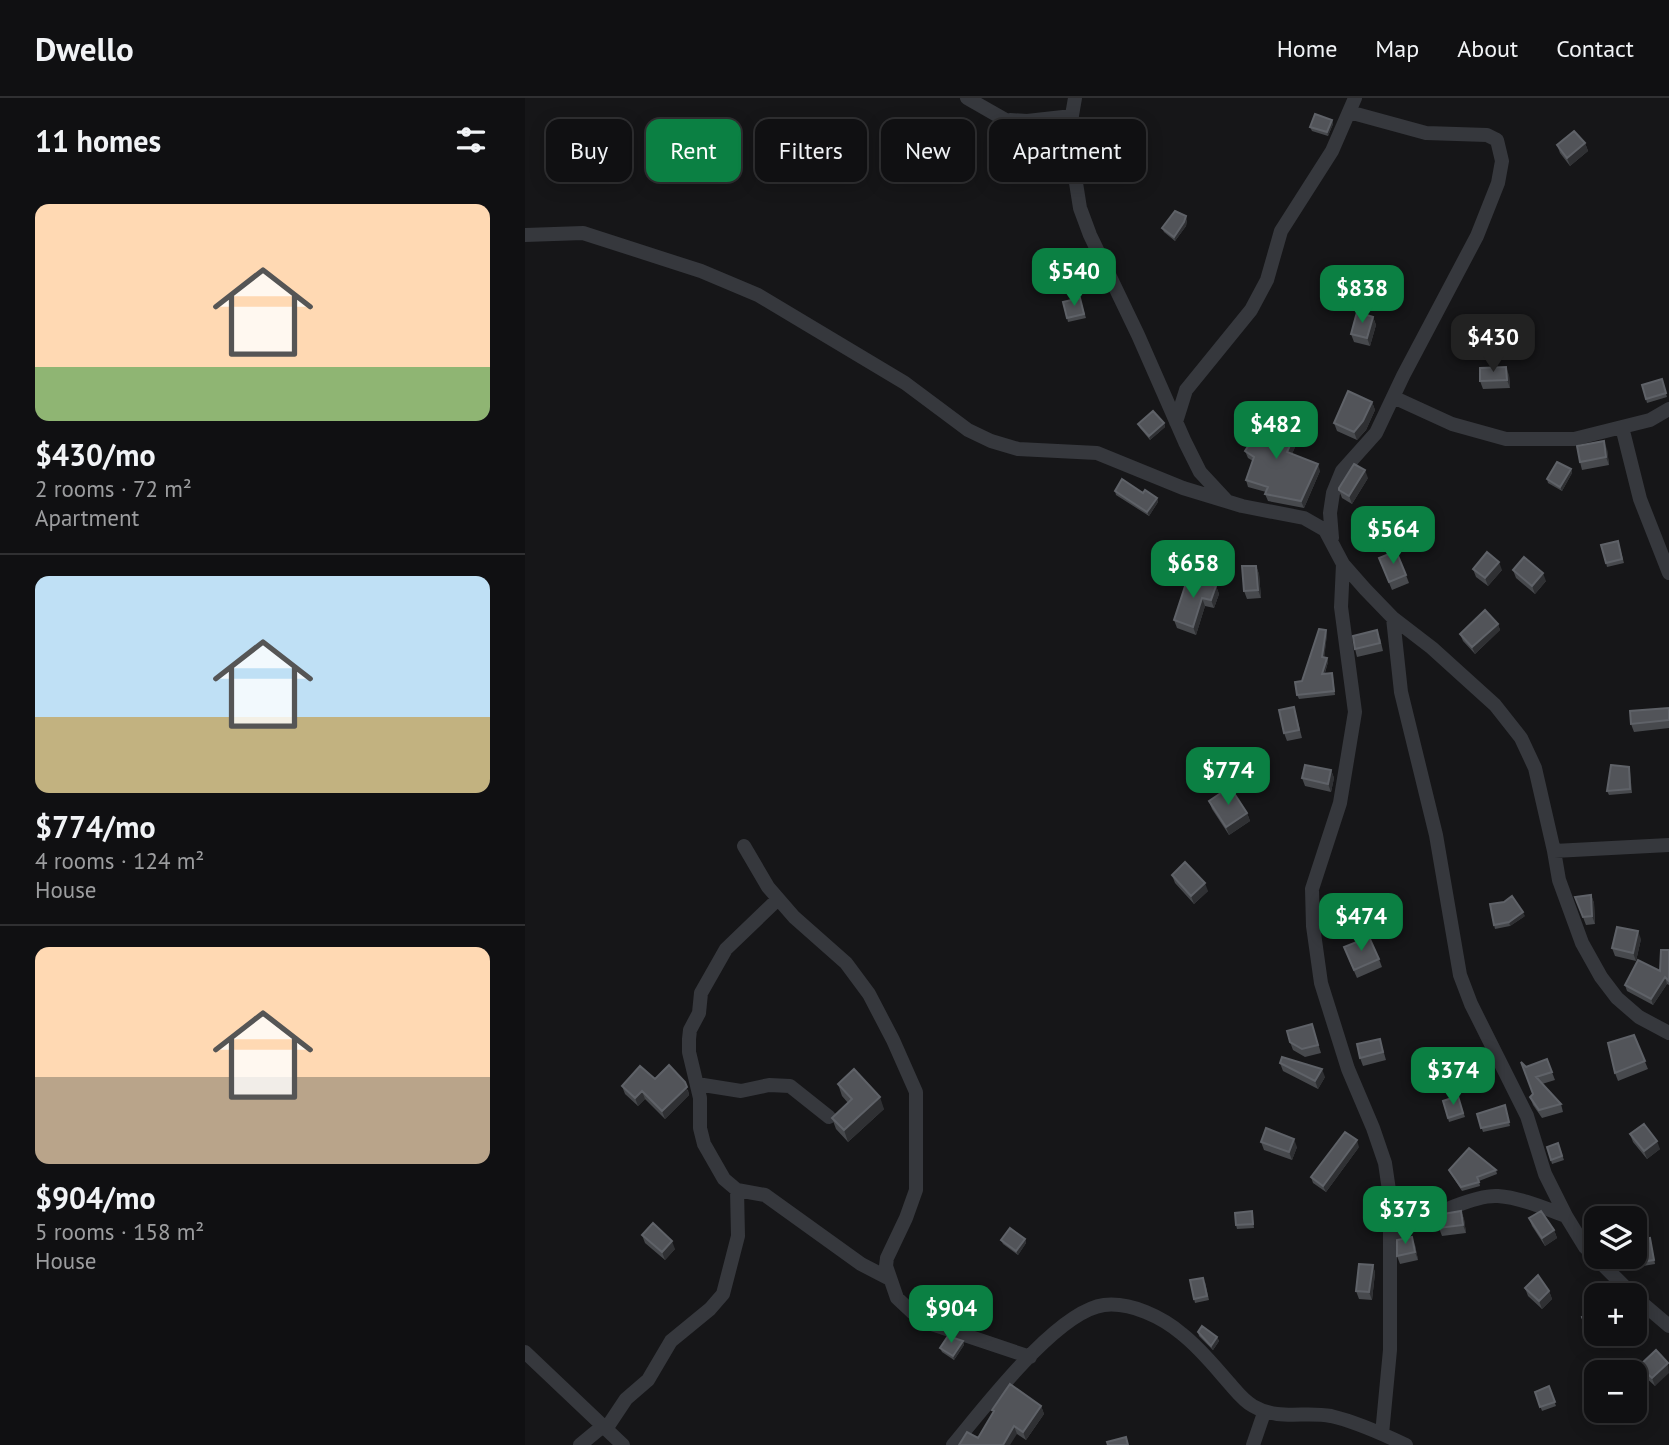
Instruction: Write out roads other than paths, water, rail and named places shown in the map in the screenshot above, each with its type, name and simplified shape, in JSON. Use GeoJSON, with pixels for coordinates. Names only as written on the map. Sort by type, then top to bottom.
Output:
{"type":"FeatureCollection","features":[{"type":"Feature","properties":{"kind":"street"},"geometry":{"type":"LineString","coordinates":[[967,98],[1002,119]]}},
{"type":"Feature","properties":{"kind":"street"},"geometry":{"type":"LineString","coordinates":[[1072,119],[1075,98]]}},
{"type":"Feature","properties":{"kind":"street"},"geometry":{"type":"LineString","coordinates":[[1176,422],[1186,390],[1232,336],[1256,300],[1267,280],[1281,231],[1332,151],[1352,105],[1426,133],[1487,135],[1497,139],[1501,161],[1498,183],[1477,236],[1376,433],[1342,471],[1333,493],[1332,540]]}},
{"type":"Feature","properties":{"kind":"street"},"geometry":{"type":"LineString","coordinates":[[1045,119],[1072,116]]}},
{"type":"Feature","properties":{"kind":"street"},"geometry":{"type":"LineString","coordinates":[[1077,182],[1080,208],[1090,235],[1176,422],[1200,472],[1227,502]]}},
{"type":"Feature","properties":{"kind":"street"},"geometry":{"type":"LineString","coordinates":[[525,235],[583,233],[701,271],[758,295],[923,395],[968,430],[991,441],[1018,449],[1097,453],[1183,488],[1227,502],[1304,517],[1325,530],[1343,564],[1393,618],[1432,648],[1495,705],[1521,738],[1535,768],[1559,880],[1582,943],[1601,977],[1617,998],[1639,1017],[1669,1033]]}},
{"type":"Feature","properties":{"kind":"street"},"geometry":{"type":"LineString","coordinates":[[1393,397],[1452,424],[1506,439],[1574,439],[1650,420],[1669,409]]}},
{"type":"Feature","properties":{"kind":"street"},"geometry":{"type":"LineString","coordinates":[[1622,427],[1640,499],[1669,573]]}},
{"type":"Feature","properties":{"kind":"street"},"geometry":{"type":"LineString","coordinates":[[1343,564],[1341,607],[1355,712],[1340,803],[1312,890],[1313,926],[1321,982],[1348,1069],[1385,1163],[1390,1197],[1390,1350],[1385,1439]]}},
{"type":"Feature","properties":{"kind":"street"},"geometry":{"type":"LineString","coordinates":[[1393,618],[1401,692],[1436,835],[1460,975],[1471,1004],[1527,1116],[1545,1174],[1566,1216],[1585,1247],[1621,1283]]}},
{"type":"Feature","properties":{"kind":"street"},"geometry":{"type":"LineString","coordinates":[[1555,852],[1669,845]]}},
{"type":"Feature","properties":{"kind":"street"},"geometry":{"type":"LineString","coordinates":[[744,846],[778,899],[794,917],[846,963],[869,994],[916,1091],[916,1190],[887,1258],[888,1278],[897,1298],[929,1323],[1030,1357]]}},
{"type":"Feature","properties":{"kind":"street"},"geometry":{"type":"LineString","coordinates":[[778,899],[726,949],[701,993],[699,1013],[690,1030],[689,1052],[700,1098],[700,1128],[704,1144],[724,1179],[737,1190],[765,1195],[860,1264],[888,1278]]}},
{"type":"Feature","properties":{"kind":"street"},"geometry":{"type":"LineString","coordinates":[[697,1084],[741,1091],[769,1085],[790,1086],[829,1116]]}},
{"type":"Feature","properties":{"kind":"street"},"geometry":{"type":"LineString","coordinates":[[580,1445],[604,1427],[626,1399],[647,1380],[671,1341],[710,1309],[723,1294],[738,1236],[737,1190]]}},
{"type":"Feature","properties":{"kind":"street"},"geometry":{"type":"LineString","coordinates":[[1392,1235],[1472,1200],[1495,1196],[1520,1200],[1566,1216]]}},
{"type":"Feature","properties":{"kind":"street"},"geometry":{"type":"LineString","coordinates":[[953,1445],[1048,1336],[1082,1312],[1103,1305],[1139,1310],[1163,1320],[1184,1335],[1248,1404],[1264,1413],[1283,1416],[1330,1416],[1406,1445]]}},
{"type":"Feature","properties":{"kind":"street"},"geometry":{"type":"LineString","coordinates":[[1647,1307],[1669,1326]]}},
{"type":"Feature","properties":{"kind":"street"},"geometry":{"type":"LineString","coordinates":[[525,1352],[623,1445]]}},
{"type":"Feature","properties":{"kind":"street"},"geometry":{"type":"LineString","coordinates":[[1253,1445],[1264,1413]]}}]}
